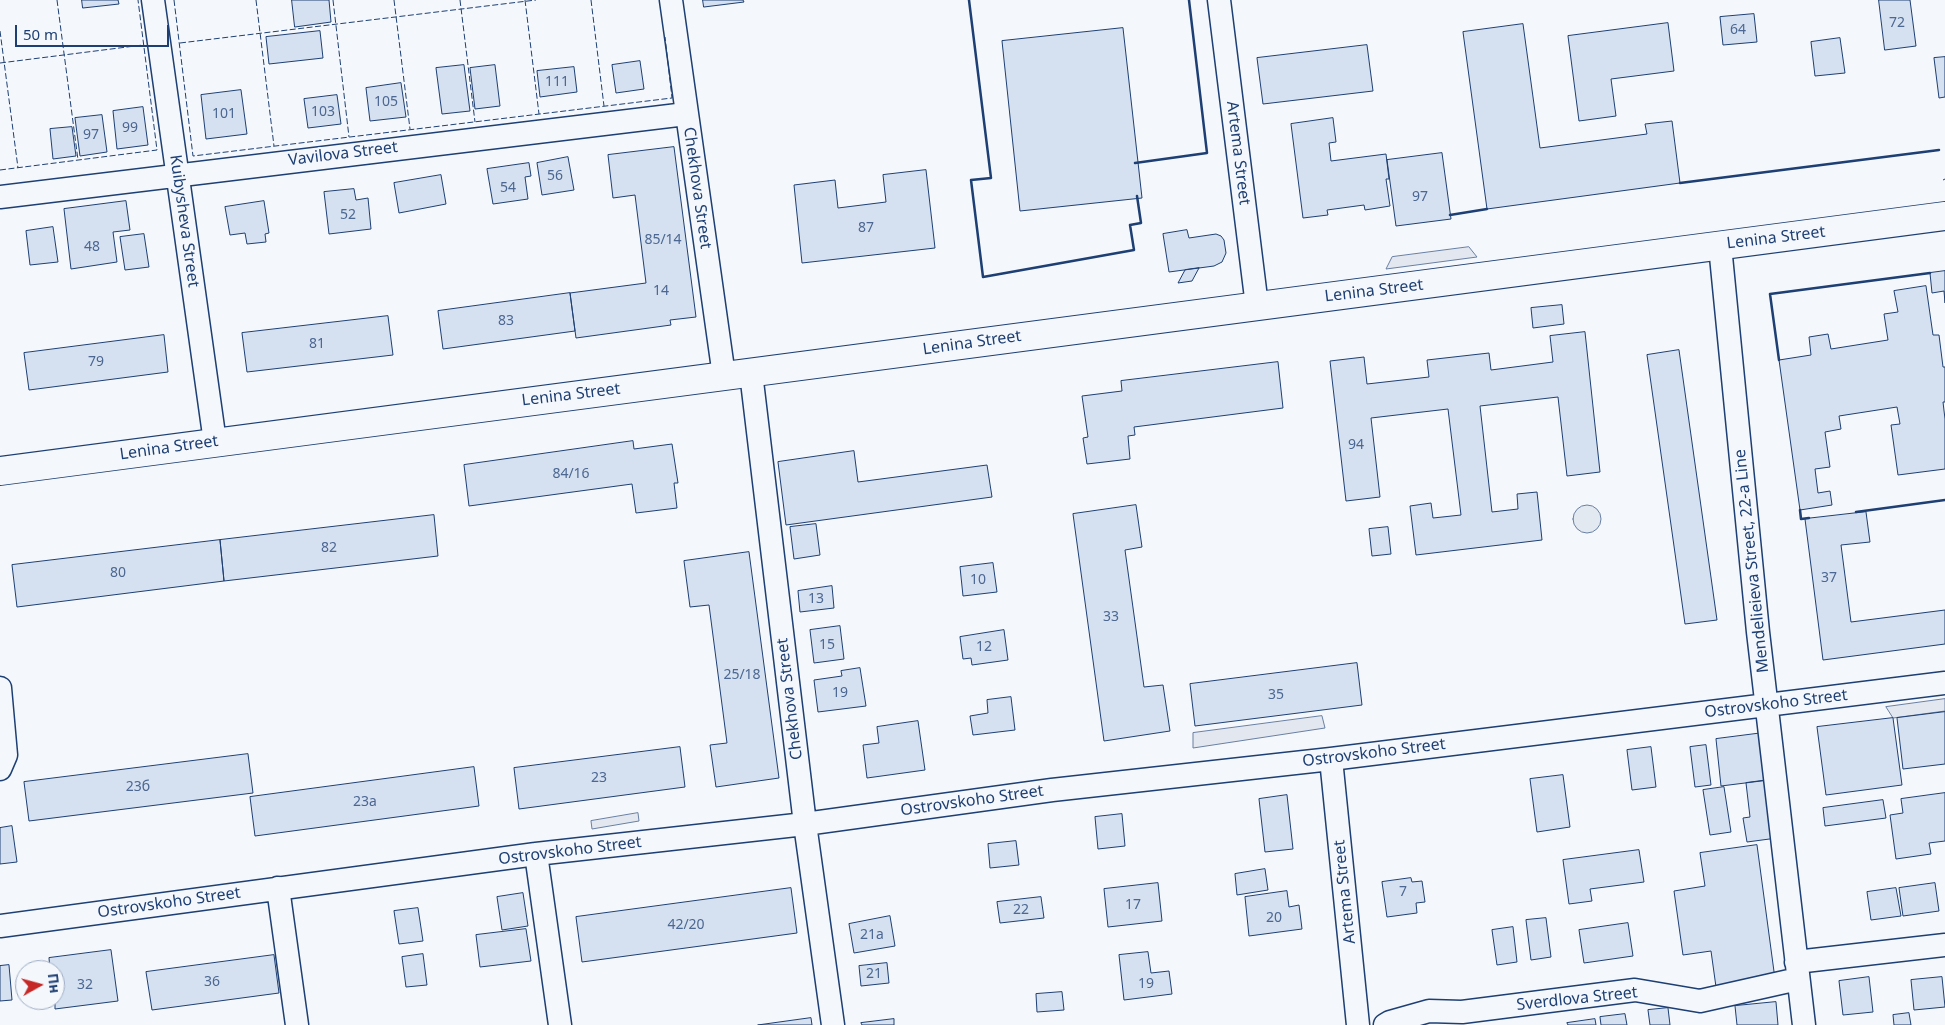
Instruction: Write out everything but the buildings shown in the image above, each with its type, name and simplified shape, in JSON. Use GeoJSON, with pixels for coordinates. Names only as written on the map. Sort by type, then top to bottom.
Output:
{"type":"FeatureCollection","features":[{"type":"Feature","properties":{"kind":"main road","name":"Lenina Street"},"geometry":{"type":"LineString","coordinates":[[0,470],[1945,216]]}},
{"type":"Feature","properties":{"kind":"street","name":"Kuibysheva Street"},"geometry":{"type":"LineString","coordinates":[[153,0],[215,442]]}},
{"type":"Feature","properties":{"kind":"street","name":"Chekhova Street"},"geometry":{"type":"LineString","coordinates":[[671,0],[724,376]]}},
{"type":"Feature","properties":{"kind":"street","name":"Artema Street"},"geometry":{"type":"LineString","coordinates":[[1219,0],[1257,306]]}},
{"type":"Feature","properties":{"kind":"street","name":"Vavilova Street"},"geometry":{"type":"LineString","coordinates":[[0,197],[177,174],[686,114]]}},
{"type":"Feature","properties":{"kind":"street","name":"Mendelieieva Street, 22-a Line"},"geometry":{"type":"LineString","coordinates":[[1720,246],[1758,632],[1804,1025]]}},
{"type":"Feature","properties":{"kind":"street","name":"Chekhova Street"},"geometry":{"type":"LineString","coordinates":[[751,373],[805,824],[833,1025]]}},
{"type":"Feature","properties":{"kind":"street","name":"Ostrovskoho Street"},"geometry":{"type":"LineString","coordinates":[[0,926],[536,854],[805,824],[1052,790],[1945,684]]}},
{"type":"Feature","properties":{"kind":"street"},"geometry":{"type":"LineString","coordinates":[[0,688],[6,755],[0,769]]}},
{"type":"Feature","properties":{"kind":"street","name":"Artema Street"},"geometry":{"type":"LineString","coordinates":[[1331,758],[1358,1025]]}},
{"type":"Feature","properties":{"kind":"street"},"geometry":{"type":"LineString","coordinates":[[536,854],[560,1025]]}},
{"type":"Feature","properties":{"kind":"street"},"geometry":{"type":"LineString","coordinates":[[278,888],[297,1025]]}},
{"type":"Feature","properties":{"kind":"street","name":"Sverdlova Street"},"geometry":{"type":"LineString","coordinates":[[1385,1025],[1429,1011],[1462,1012],[1636,990],[1700,1001],[1797,970],[1945,945]]}},
{"type":"Feature","properties":{"kind":"shaded area"},"geometry":{"type":"Polygon","coordinates":[[[1469,247],[1477,257],[1386,269],[1392,257],[1469,247]]]}},
{"type":"Feature","properties":{"kind":"shaded area"},"geometry":{"type":"Polygon","coordinates":[[[1587,505],[1597,509],[1601,519],[1597,529],[1587,533],[1577,529],[1573,519],[1577,509],[1587,505]]]}},
{"type":"Feature","properties":{"kind":"shaded area"},"geometry":{"type":"Polygon","coordinates":[[[1945,699],[1945,711],[1893,718],[1886,707],[1945,699]]]}},
{"type":"Feature","properties":{"kind":"shaded area"},"geometry":{"type":"Polygon","coordinates":[[[1322,716],[1325,728],[1193,748],[1193,733],[1322,716]]]}},
{"type":"Feature","properties":{"kind":"shaded area"},"geometry":{"type":"Polygon","coordinates":[[[638,813],[639,821],[592,829],[591,821],[638,813]]]}},
{"type":"Feature","properties":{"kind":"fence"},"geometry":{"type":"LineString","coordinates":[[57,0],[78,160]]}},
{"type":"Feature","properties":{"kind":"fence"},"geometry":{"type":"LineString","coordinates":[[0,170],[157,150],[138,0]]}},
{"type":"Feature","properties":{"kind":"fence"},"geometry":{"type":"LineString","coordinates":[[174,0],[193,156],[672,98],[665,37]]}},
{"type":"Feature","properties":{"kind":"fence"},"geometry":{"type":"LineString","coordinates":[[256,0],[274,146]]}},
{"type":"Feature","properties":{"kind":"fence"},"geometry":{"type":"LineString","coordinates":[[333,0],[349,137]]}},
{"type":"Feature","properties":{"kind":"fence"},"geometry":{"type":"LineString","coordinates":[[394,0],[410,129]]}},
{"type":"Feature","properties":{"kind":"fence"},"geometry":{"type":"LineString","coordinates":[[460,0],[475,122]]}},
{"type":"Feature","properties":{"kind":"fence"},"geometry":{"type":"LineString","coordinates":[[525,0],[539,114]]}},
{"type":"Feature","properties":{"kind":"fence"},"geometry":{"type":"LineString","coordinates":[[180,43],[536,0]]}},
{"type":"Feature","properties":{"kind":"fence"},"geometry":{"type":"LineString","coordinates":[[591,0],[604,106]]}},
{"type":"Feature","properties":{"kind":"fence"},"geometry":{"type":"LineString","coordinates":[[0,31],[18,168]]}},
{"type":"Feature","properties":{"kind":"fence"},"geometry":{"type":"LineString","coordinates":[[0,63],[143,45]]}},
{"type":"Feature","properties":{"kind":"wall"},"geometry":{"type":"LineString","coordinates":[[969,0],[991,178],[971,180],[983,277],[1134,250],[1130,225],[1141,223],[1137,196]]}},
{"type":"Feature","properties":{"kind":"wall"},"geometry":{"type":"LineString","coordinates":[[1135,163],[1207,153],[1189,0]]}},
{"type":"Feature","properties":{"kind":"wall"},"geometry":{"type":"LineString","coordinates":[[1680,183],[1939,150]]}},
{"type":"Feature","properties":{"kind":"wall"},"geometry":{"type":"LineString","coordinates":[[1450,215],[1487,209]]}},
{"type":"Feature","properties":{"kind":"wall"},"geometry":{"type":"LineString","coordinates":[[1779,360],[1770,294],[1930,273]]}},
{"type":"Feature","properties":{"kind":"wall"},"geometry":{"type":"LineString","coordinates":[[1856,512],[1945,500]]}},
{"type":"Feature","properties":{"kind":"wall"},"geometry":{"type":"LineString","coordinates":[[1800,510],[1801,519],[1809,518]]}}]}
